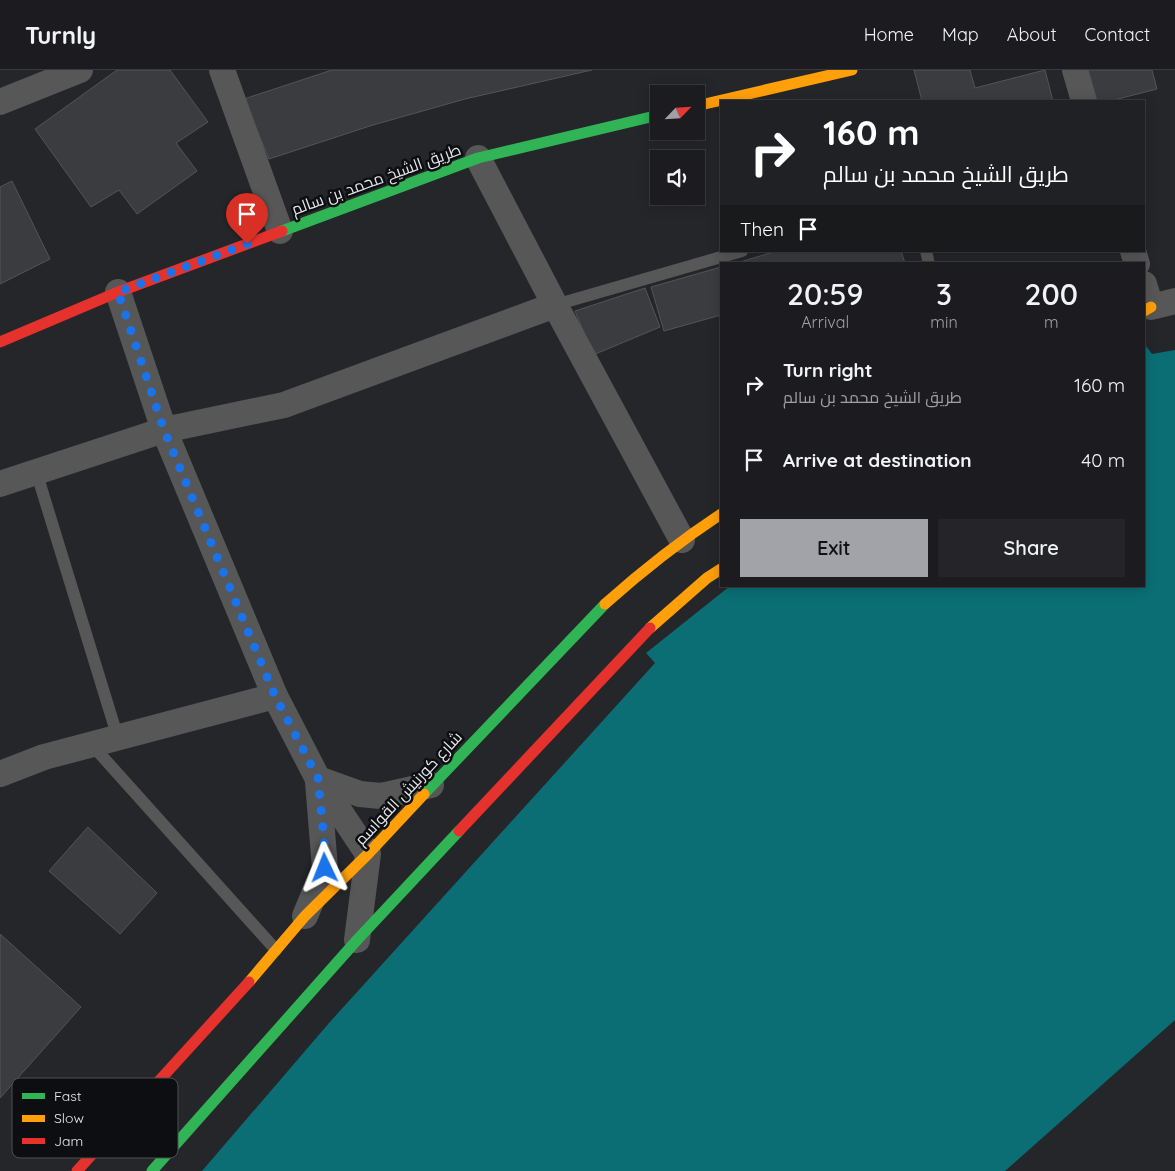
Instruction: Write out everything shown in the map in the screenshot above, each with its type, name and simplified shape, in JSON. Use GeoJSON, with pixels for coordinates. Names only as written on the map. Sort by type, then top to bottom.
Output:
{"type":"FeatureCollection","features":[{"type":"Feature","properties":{"kind":"main road"},"geometry":{"type":"LineString","coordinates":[[722,100],[852,70]]}},
{"type":"Feature","properties":{"kind":"main road"},"geometry":{"type":"LineString","coordinates":[[705,104],[720,100]]}},
{"type":"Feature","properties":{"kind":"main road","name":"طريق الشيخ محمد بن سالم"},"geometry":{"type":"LineString","coordinates":[[0,342],[118,292],[478,158],[650,117]]}},
{"type":"Feature","properties":{"kind":"main road","name":"شارع كورنيش القواسم"},"geometry":{"type":"LineString","coordinates":[[162,1078],[253,978],[305,916],[368,854],[596,612],[637,575],[682,540],[720,515]]}},
{"type":"Feature","properties":{"kind":"main road"},"geometry":{"type":"LineString","coordinates":[[178,1142],[357,940],[655,623],[707,578],[720,570]]}},
{"type":"Feature","properties":{"kind":"main road","name":"شارع كورنيش القواسم"},"geometry":{"type":"LineString","coordinates":[[77,1171],[89,1158]]}},
{"type":"Feature","properties":{"kind":"main road"},"geometry":{"type":"LineString","coordinates":[[152,1171],[164,1158]]}},
{"type":"Feature","properties":{"kind":"street"},"geometry":{"type":"LineString","coordinates":[[0,102],[80,70]]}},
{"type":"Feature","properties":{"kind":"street"},"geometry":{"type":"LineString","coordinates":[[222,70],[280,231]]}},
{"type":"Feature","properties":{"kind":"street"},"geometry":{"type":"LineString","coordinates":[[1074,70],[1084,100]]}},
{"type":"Feature","properties":{"kind":"street"},"geometry":{"type":"LineString","coordinates":[[478,158],[555,306],[682,540]]}},
{"type":"Feature","properties":{"kind":"street"},"geometry":{"type":"LineString","coordinates":[[118,292],[164,430],[275,696],[318,778],[368,854],[357,940]]}},
{"type":"Feature","properties":{"kind":"street"},"geometry":{"type":"LineString","coordinates":[[0,484],[164,430],[284,405],[555,306]]}},
{"type":"Feature","properties":{"kind":"street"},"geometry":{"type":"LineString","coordinates":[[0,774],[44,757],[275,696]]}},
{"type":"Feature","properties":{"kind":"street"},"geometry":{"type":"LineString","coordinates":[[318,778],[360,794],[381,796],[431,785]]}},
{"type":"Feature","properties":{"kind":"street"},"geometry":{"type":"LineString","coordinates":[[305,916],[325,868],[318,778]]}},
{"type":"Feature","properties":{"kind":"lane"},"geometry":{"type":"LineString","coordinates":[[555,306],[739,252]]}},
{"type":"Feature","properties":{"kind":"lane"},"geometry":{"type":"LineString","coordinates":[[36,471],[118,738]]}},
{"type":"Feature","properties":{"kind":"lane"},"geometry":{"type":"LineString","coordinates":[[92,744],[276,950]]}},
{"type":"Feature","properties":{"kind":"water"},"geometry":{"type":"Polygon","coordinates":[[[1145,346],[1152,354],[1175,350],[1175,1020],[1005,1171],[202,1171],[329,1023],[655,663],[646,653],[729,587],[1145,587],[1145,346]]]}},
{"type":"Feature","properties":{"kind":"building"},"geometry":{"type":"Polygon","coordinates":[[[117,70],[170,70],[208,122],[176,143],[197,171],[137,214],[119,190],[91,207],[35,129],[117,70]]]}},
{"type":"Feature","properties":{"kind":"building"},"geometry":{"type":"Polygon","coordinates":[[[332,70],[592,70],[465,99],[373,125],[269,159],[244,99],[332,70]]]}},
{"type":"Feature","properties":{"kind":"building"},"geometry":{"type":"Polygon","coordinates":[[[914,70],[970,70],[975,88],[1045,70],[1053,100],[922,100],[914,70]]]}},
{"type":"Feature","properties":{"kind":"building"},"geometry":{"type":"Polygon","coordinates":[[[1078,70],[1152,70],[1157,89],[1114,100],[1086,100],[1078,70]]]}},
{"type":"Feature","properties":{"kind":"building"},"geometry":{"type":"Polygon","coordinates":[[[12,181],[50,259],[0,284],[0,187],[12,181]]]}},
{"type":"Feature","properties":{"kind":"building"},"geometry":{"type":"Polygon","coordinates":[[[774,252],[901,252],[905,262],[740,262],[774,252]]]}},
{"type":"Feature","properties":{"kind":"building"},"geometry":{"type":"Polygon","coordinates":[[[720,267],[720,315],[664,331],[651,287],[720,267]]]}},
{"type":"Feature","properties":{"kind":"building"},"geometry":{"type":"Polygon","coordinates":[[[645,288],[660,327],[593,355],[575,311],[645,288]]]}},
{"type":"Feature","properties":{"kind":"building"},"geometry":{"type":"Polygon","coordinates":[[[88,827],[157,893],[120,934],[49,871],[88,827]]]}},
{"type":"Feature","properties":{"kind":"building"},"geometry":{"type":"Polygon","coordinates":[[[0,934],[81,1007],[18,1078],[12,1078],[12,1085],[0,1098],[0,934]]]}},
{"type":"Feature","properties":{"kind":"traffic: fast"},"geometry":{"type":"LineString","coordinates":[[282,231],[478,158],[650,117]]}},
{"type":"Feature","properties":{"kind":"traffic: fast"},"geometry":{"type":"LineString","coordinates":[[424,794],[605,604]]}},
{"type":"Feature","properties":{"kind":"traffic: fast"},"geometry":{"type":"LineString","coordinates":[[178,1142],[357,940],[459,831]]}},
{"type":"Feature","properties":{"kind":"traffic: fast"},"geometry":{"type":"LineString","coordinates":[[152,1171],[164,1158]]}},
{"type":"Feature","properties":{"kind":"traffic: slow"},"geometry":{"type":"LineString","coordinates":[[722,100],[852,70]]}},
{"type":"Feature","properties":{"kind":"traffic: slow"},"geometry":{"type":"LineString","coordinates":[[705,104],[720,100]]}},
{"type":"Feature","properties":{"kind":"traffic: slow"},"geometry":{"type":"LineString","coordinates":[[1145,310],[1151,307]]}},
{"type":"Feature","properties":{"kind":"traffic: slow"},"geometry":{"type":"LineString","coordinates":[[605,604],[662,557],[720,515]]}},
{"type":"Feature","properties":{"kind":"traffic: slow"},"geometry":{"type":"LineString","coordinates":[[650,628],[707,578],[720,570]]}},
{"type":"Feature","properties":{"kind":"traffic: slow"},"geometry":{"type":"LineString","coordinates":[[249,982],[305,916],[368,854],[424,794]]}},
{"type":"Feature","properties":{"kind":"traffic: jam"},"geometry":{"type":"LineString","coordinates":[[0,342],[118,292],[282,231]]}},
{"type":"Feature","properties":{"kind":"traffic: jam"},"geometry":{"type":"LineString","coordinates":[[459,831],[650,628]]}},
{"type":"Feature","properties":{"kind":"traffic: jam"},"geometry":{"type":"LineString","coordinates":[[162,1078],[249,982]]}},
{"type":"Feature","properties":{"kind":"traffic: jam"},"geometry":{"type":"LineString","coordinates":[[77,1171],[89,1158]]}},
{"type":"Feature","properties":{"kind":"route"},"geometry":{"type":"LineString","coordinates":[[247,244],[118,292],[164,430],[275,696],[318,778],[325,868]]}}]}
